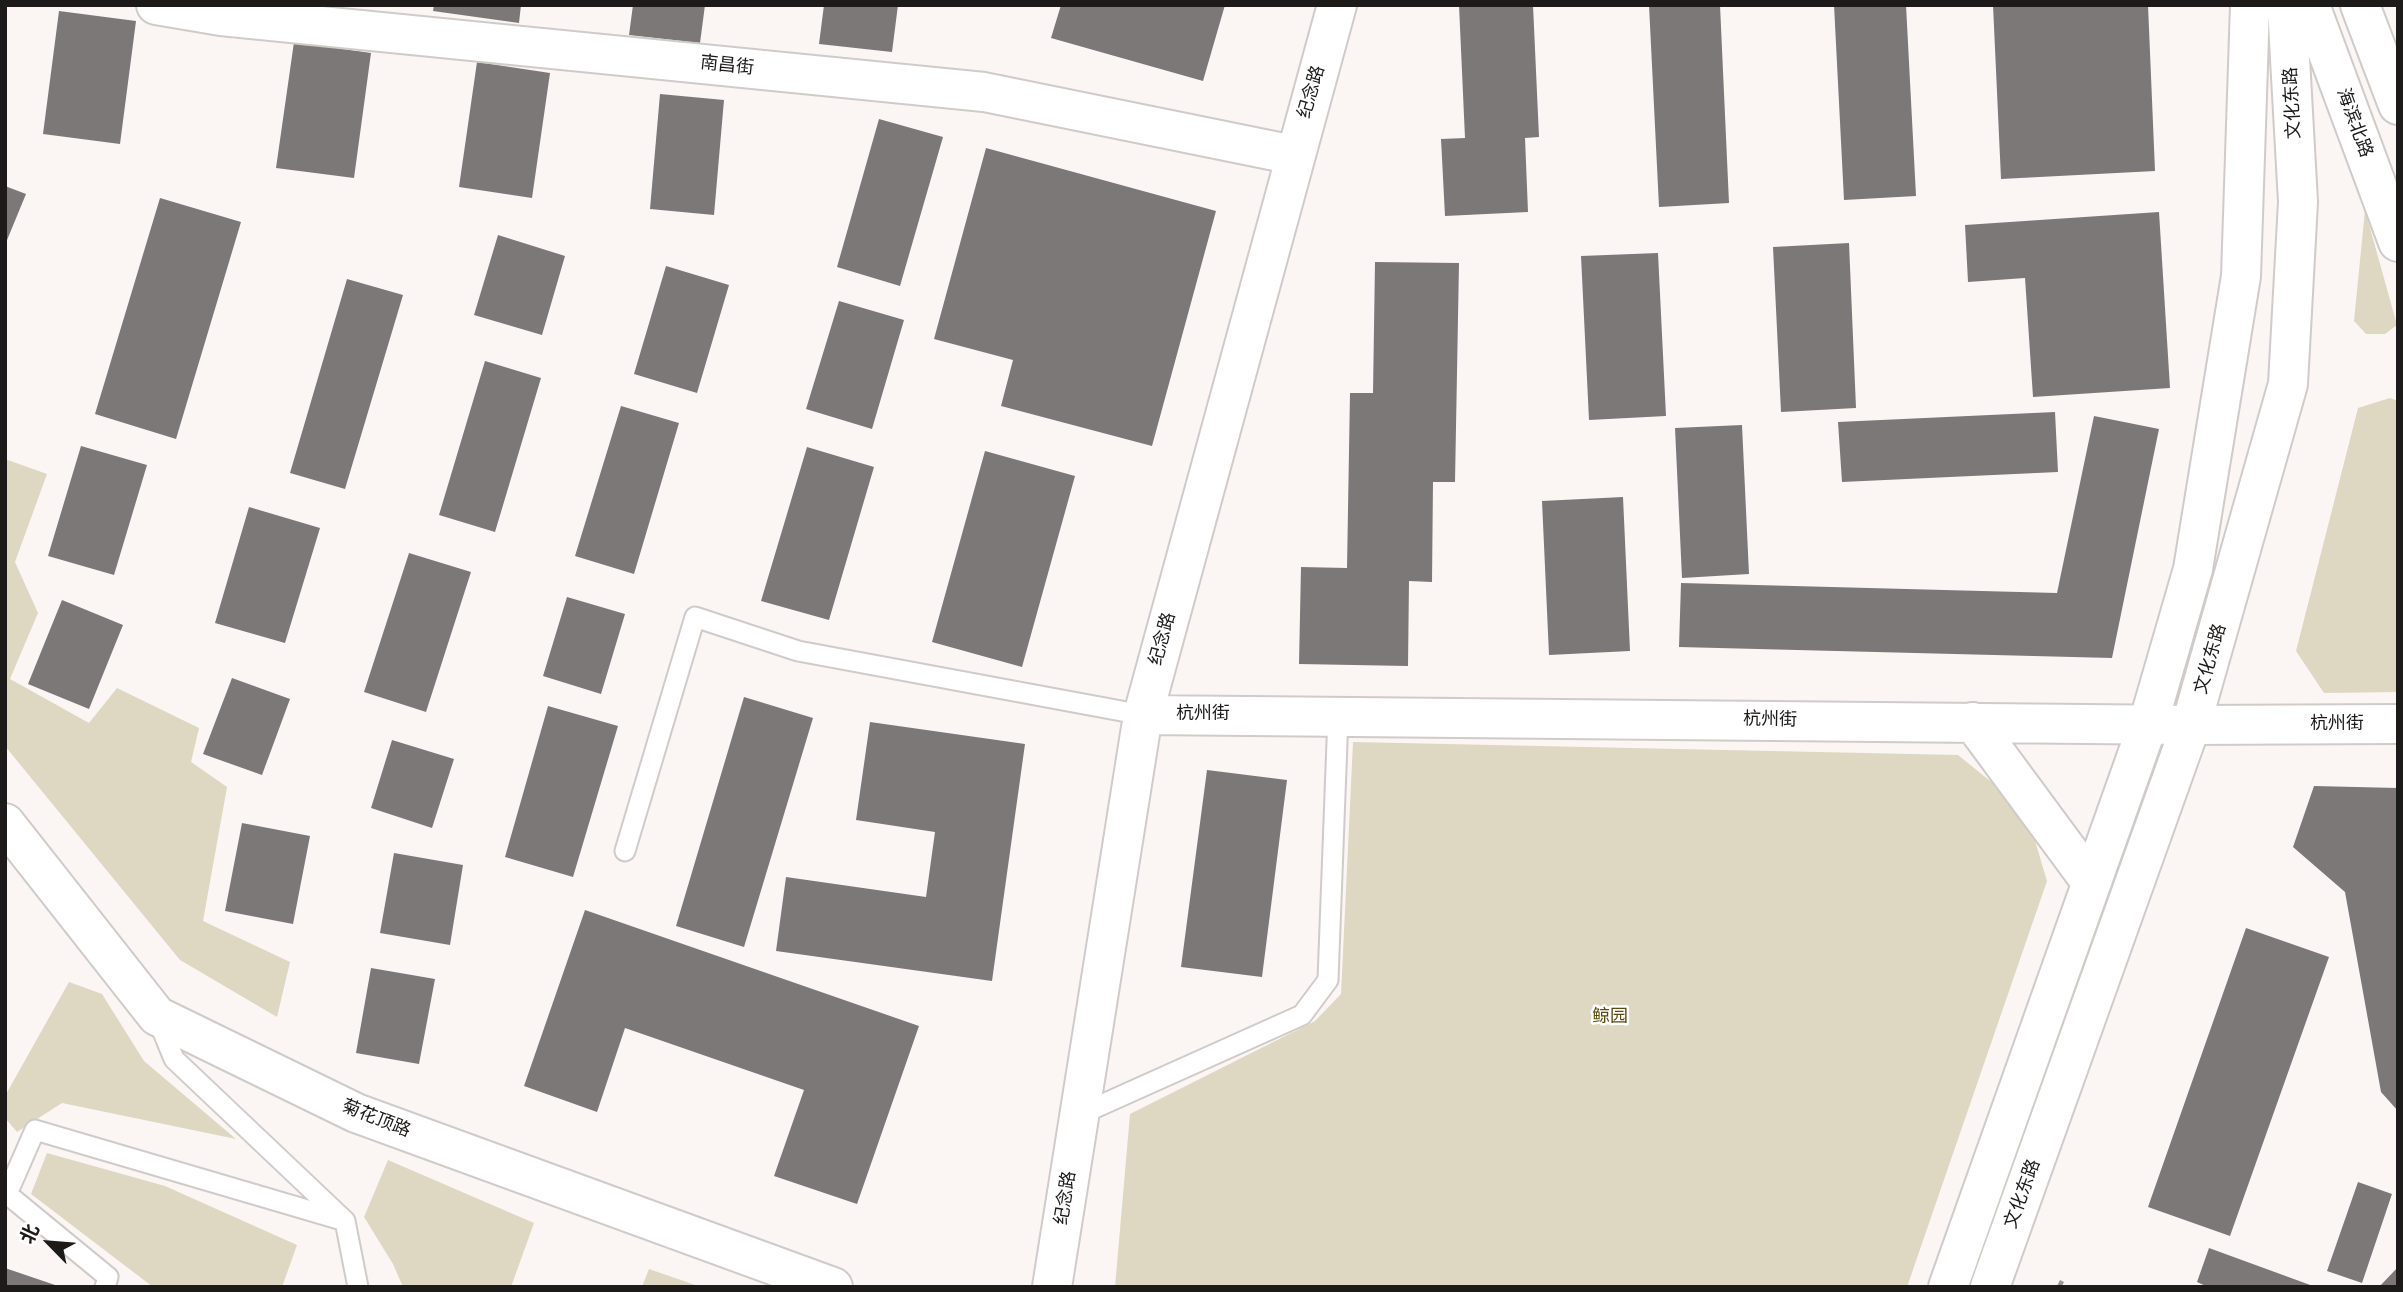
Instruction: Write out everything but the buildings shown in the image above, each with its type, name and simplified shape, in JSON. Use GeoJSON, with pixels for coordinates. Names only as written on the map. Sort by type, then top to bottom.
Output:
{"type":"FeatureCollection","features":[{"type":"Feature","properties":{"kind":"street","name":"南昌街"},"geometry":{"type":"LineString","coordinates":[[156,5],[222,16],[984,92],[1294,155]]}},
{"type":"Feature","properties":{"kind":"street","name":"纪念路"},"geometry":{"type":"LineString","coordinates":[[1052,1287],[1143,715],[1337,5]]}},
{"type":"Feature","properties":{"kind":"street"},"geometry":{"type":"LineString","coordinates":[[1948,1287],[2148,724],[2193,569],[2241,276],[2250,5]]}},
{"type":"Feature","properties":{"kind":"street","name":"文化东路"},"geometry":{"type":"LineString","coordinates":[[1990,1287],[2191,725],[2288,384],[2298,202],[2287,5]]}},
{"type":"Feature","properties":{"kind":"street","name":"海滨北路"},"geometry":{"type":"LineString","coordinates":[[2310,5],[2398,242]]}},
{"type":"Feature","properties":{"kind":"street"},"geometry":{"type":"LineString","coordinates":[[2360,5],[2398,105]]}},
{"type":"Feature","properties":{"kind":"street","name":"杭州街"},"geometry":{"type":"LineString","coordinates":[[1143,715],[2191,725],[2398,724]]}},
{"type":"Feature","properties":{"kind":"street"},"geometry":{"type":"LineString","coordinates":[[1973,722],[2091,882]]}},
{"type":"Feature","properties":{"kind":"street","name":"菊花顶路"},"geometry":{"type":"LineString","coordinates":[[5,823],[156,1016],[356,1113],[834,1287]]}},
{"type":"Feature","properties":{"kind":"lane"},"geometry":{"type":"LineString","coordinates":[[625,851],[695,617],[798,651],[1143,715]]}},
{"type":"Feature","properties":{"kind":"lane"},"geometry":{"type":"LineString","coordinates":[[1079,1115],[1302,1016],[1328,980],[1338,715]]}},
{"type":"Feature","properties":{"kind":"lane"},"geometry":{"type":"LineString","coordinates":[[156,1016],[174,1059],[345,1221],[358,1287]]}},
{"type":"Feature","properties":{"kind":"lane"},"geometry":{"type":"LineString","coordinates":[[105,1287],[108,1277],[6,1195],[35,1130],[345,1221]]}},
{"type":"Feature","properties":{"kind":"green space"},"geometry":{"type":"Polygon","coordinates":[[[2365,210],[2397,325],[2385,334],[2366,334],[2354,321],[2365,210]]]}},
{"type":"Feature","properties":{"kind":"green space"},"geometry":{"type":"Polygon","coordinates":[[[2390,398],[2398,401],[2398,692],[2324,693],[2296,651],[2358,408],[2390,398]]]}},
{"type":"Feature","properties":{"kind":"green space"},"geometry":{"type":"Polygon","coordinates":[[[5,459],[47,474],[15,562],[38,613],[10,679],[89,723],[117,688],[199,728],[191,762],[227,787],[203,921],[290,962],[277,1017],[180,960],[5,746],[5,459]]]}},
{"type":"Feature","properties":{"kind":"green space","name":"鲸园"},"geometry":{"type":"Polygon","coordinates":[[[1353,742],[1958,755],[2026,810],[2047,881],[1907,1287],[1115,1287],[1130,1114],[1315,1021],[1341,994],[1353,742]]]}},
{"type":"Feature","properties":{"kind":"green space"},"geometry":{"type":"Polygon","coordinates":[[[69,982],[102,994],[144,1061],[236,1139],[62,1103],[17,1132],[5,1118],[5,1096],[69,982]]]}},
{"type":"Feature","properties":{"kind":"green space"},"geometry":{"type":"Polygon","coordinates":[[[47,1153],[165,1186],[297,1245],[282,1287],[153,1287],[31,1194],[47,1153]]]}},
{"type":"Feature","properties":{"kind":"green space"},"geometry":{"type":"Polygon","coordinates":[[[388,1160],[534,1223],[511,1287],[403,1287],[393,1264],[364,1217],[388,1160]]]}},
{"type":"Feature","properties":{"kind":"green space"},"geometry":{"type":"Polygon","coordinates":[[[649,1269],[701,1287],[642,1287],[649,1269]]]}}]}
